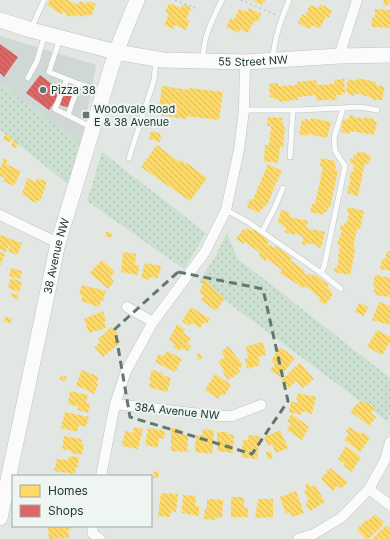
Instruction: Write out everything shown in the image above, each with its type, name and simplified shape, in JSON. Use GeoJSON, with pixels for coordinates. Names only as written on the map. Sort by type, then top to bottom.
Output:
{"type":"FeatureCollection","features":[{"type":"Feature","properties":{"kind":"street","name":"38 Avenue NW"},"geometry":{"type":"LineString","coordinates":[[0,518],[58,243],[116,52],[137,0]]}},
{"type":"Feature","properties":{"kind":"street"},"geometry":{"type":"LineString","coordinates":[[339,56],[357,0]]}},
{"type":"Feature","properties":{"kind":"street","name":"55 Street NW"},"geometry":{"type":"LineString","coordinates":[[0,20],[38,32],[116,52],[157,59],[246,62],[339,56],[390,55]]}},
{"type":"Feature","properties":{"kind":"street"},"geometry":{"type":"LineString","coordinates":[[101,475],[115,404],[126,371],[153,322],[205,252],[226,210],[239,150],[244,110],[246,62]]}},
{"type":"Feature","properties":{"kind":"street"},"geometry":{"type":"LineString","coordinates":[[0,215],[58,243]]}},
{"type":"Feature","properties":{"kind":"street"},"geometry":{"type":"LineString","coordinates":[[127,307],[153,322]]}},
{"type":"Feature","properties":{"kind":"street","name":"38A Avenue NW"},"geometry":{"type":"LineString","coordinates":[[115,404],[218,416],[232,416],[261,405]]}},
{"type":"Feature","properties":{"kind":"street"},"geometry":{"type":"LineString","coordinates":[[298,539],[314,534],[342,517],[369,489],[385,460],[390,442]]}},
{"type":"Feature","properties":{"kind":"street"},"geometry":{"type":"LineString","coordinates":[[369,489],[390,505]]}},
{"type":"Feature","properties":{"kind":"lane"},"geometry":{"type":"LineString","coordinates":[[28,78],[37,61],[38,32],[44,0]]}},
{"type":"Feature","properties":{"kind":"lane"},"geometry":{"type":"LineString","coordinates":[[203,61],[204,40],[222,0]]}},
{"type":"Feature","properties":{"kind":"lane"},"geometry":{"type":"LineString","coordinates":[[273,60],[275,38],[289,0]]}},
{"type":"Feature","properties":{"kind":"lane"},"geometry":{"type":"LineString","coordinates":[[60,37],[49,72],[79,84],[105,91]]}},
{"type":"Feature","properties":{"kind":"lane"},"geometry":{"type":"LineString","coordinates":[[129,158],[154,80],[157,59]]}},
{"type":"Feature","properties":{"kind":"lane"},"geometry":{"type":"LineString","coordinates":[[67,79],[55,109],[93,128]]}},
{"type":"Feature","properties":{"kind":"lane"},"geometry":{"type":"LineString","coordinates":[[68,115],[79,84]]}},
{"type":"Feature","properties":{"kind":"lane"},"geometry":{"type":"LineString","coordinates":[[244,110],[293,110],[361,107],[377,110]]}},
{"type":"Feature","properties":{"kind":"lane"},"geometry":{"type":"LineString","coordinates":[[321,272],[324,267],[345,166],[335,151],[334,138],[343,108]]}},
{"type":"Feature","properties":{"kind":"lane"},"geometry":{"type":"LineString","coordinates":[[290,157],[293,110]]}},
{"type":"Feature","properties":{"kind":"lane"},"geometry":{"type":"LineString","coordinates":[[262,232],[282,188]]}},
{"type":"Feature","properties":{"kind":"lane"},"geometry":{"type":"LineString","coordinates":[[226,210],[248,222],[321,272],[341,289]]}},
{"type":"Feature","properties":{"kind":"path"},"geometry":{"type":"LineString","coordinates":[[176,0],[198,9]]}},
{"type":"Feature","properties":{"kind":"path"},"geometry":{"type":"LineString","coordinates":[[241,0],[282,17]]}},
{"type":"Feature","properties":{"kind":"highlighted area"},"geometry":{"type":"Polygon","coordinates":[[[178,272],[263,289],[288,401],[252,454],[130,417],[115,329],[178,272]]]}},
{"type":"Feature","properties":{"kind":"shaded area"},"geometry":{"type":"Polygon","coordinates":[[[0,36],[96,65],[81,144],[0,84],[0,36]]]}},
{"type":"Feature","properties":{"kind":"green space"},"geometry":{"type":"Polygon","coordinates":[[[0,84],[81,144],[68,184],[0,130],[0,84]]]}},
{"type":"Feature","properties":{"kind":"green space"},"geometry":{"type":"Polygon","coordinates":[[[102,152],[206,233],[184,269],[87,201],[102,152]]]}},
{"type":"Feature","properties":{"kind":"green space"},"geometry":{"type":"Polygon","coordinates":[[[227,233],[237,258],[390,378],[390,414],[388,422],[199,281],[214,259],[227,233]]]}},
{"type":"Feature","properties":{"kind":"building: Homes"},"geometry":{"type":"Polygon","coordinates":[[[50,0],[68,0],[78,5],[80,1],[87,4],[88,1],[96,4],[91,16],[87,14],[83,17],[79,15],[75,15],[75,17],[70,15],[69,17],[66,15],[67,13],[63,12],[62,14],[53,10],[53,8],[47,5],[50,0]]]}},
{"type":"Feature","properties":{"kind":"building: Homes"},"geometry":{"type":"Polygon","coordinates":[[[265,0],[262,5],[253,1],[265,0]]]}},
{"type":"Feature","properties":{"kind":"building: Homes"},"geometry":{"type":"Polygon","coordinates":[[[384,0],[390,0],[388,6],[383,5],[384,0]]]}},
{"type":"Feature","properties":{"kind":"building: Homes"},"geometry":{"type":"Polygon","coordinates":[[[169,3],[181,8],[183,4],[191,8],[186,20],[190,21],[186,30],[175,25],[173,29],[164,25],[169,14],[165,12],[169,3]]]}},
{"type":"Feature","properties":{"kind":"building: Homes"},"geometry":{"type":"Polygon","coordinates":[[[320,4],[332,10],[329,18],[326,17],[319,29],[312,25],[310,29],[298,23],[302,14],[305,16],[310,5],[319,8],[320,4]]]}},
{"type":"Feature","properties":{"kind":"building: Homes"},"geometry":{"type":"Polygon","coordinates":[[[249,8],[261,14],[258,22],[254,21],[248,33],[240,29],[239,33],[226,27],[231,18],[234,20],[239,9],[247,12],[249,8]]]}},
{"type":"Feature","properties":{"kind":"building: Homes"},"geometry":{"type":"Polygon","coordinates":[[[375,9],[390,10],[390,28],[372,27],[372,17],[375,17],[375,9]]]}},
{"type":"Feature","properties":{"kind":"building: Homes"},"geometry":{"type":"Polygon","coordinates":[[[357,78],[376,82],[376,85],[385,87],[382,100],[372,100],[373,98],[359,94],[354,94],[354,96],[349,95],[349,93],[346,92],[348,79],[356,81],[357,78]]]}},
{"type":"Feature","properties":{"kind":"building: Homes"},"geometry":{"type":"Polygon","coordinates":[[[344,79],[345,93],[341,93],[342,95],[336,95],[337,100],[332,99],[317,101],[316,95],[298,97],[298,100],[279,102],[279,99],[273,99],[273,97],[270,97],[269,84],[278,83],[278,86],[297,85],[297,82],[316,80],[317,85],[335,84],[334,80],[344,79]]]}},
{"type":"Feature","properties":{"kind":"building: Homes"},"geometry":{"type":"Polygon","coordinates":[[[162,86],[189,90],[190,88],[223,92],[219,120],[187,116],[186,119],[158,115],[162,86]]]}},
{"type":"Feature","properties":{"kind":"building: Homes"},"geometry":{"type":"Polygon","coordinates":[[[350,115],[364,119],[365,117],[374,119],[374,121],[377,122],[374,135],[350,131],[349,134],[341,132],[343,119],[347,120],[350,115]]]}},
{"type":"Feature","properties":{"kind":"building: Homes"},"geometry":{"type":"Polygon","coordinates":[[[268,117],[282,118],[283,127],[285,127],[283,147],[280,147],[278,163],[264,161],[265,145],[269,145],[271,126],[267,126],[268,117]]]}},
{"type":"Feature","properties":{"kind":"building: Homes"},"geometry":{"type":"Polygon","coordinates":[[[311,118],[331,122],[327,138],[308,134],[308,136],[299,134],[302,120],[311,120],[311,118]]]}},
{"type":"Feature","properties":{"kind":"building: Homes"},"geometry":{"type":"Polygon","coordinates":[[[151,131],[161,134],[160,142],[149,139],[151,131]]]}},
{"type":"Feature","properties":{"kind":"building: Homes"},"geometry":{"type":"Polygon","coordinates":[[[5,134],[12,137],[10,142],[3,140],[5,134]]]}},
{"type":"Feature","properties":{"kind":"building: Homes"},"geometry":{"type":"Polygon","coordinates":[[[13,140],[18,142],[16,148],[11,146],[13,140]]]}},
{"type":"Feature","properties":{"kind":"building: Homes"},"geometry":{"type":"Polygon","coordinates":[[[157,145],[179,162],[181,160],[186,164],[187,163],[207,178],[190,201],[141,167],[157,145]]]}},
{"type":"Feature","properties":{"kind":"building: Homes"},"geometry":{"type":"Polygon","coordinates":[[[357,151],[371,155],[369,164],[365,163],[358,196],[347,193],[351,179],[349,179],[351,172],[353,172],[354,165],[350,163],[351,158],[353,159],[354,154],[357,155],[357,151]]]}},
{"type":"Feature","properties":{"kind":"building: Homes"},"geometry":{"type":"Polygon","coordinates":[[[4,158],[8,160],[6,164],[21,171],[14,186],[3,181],[5,178],[0,176],[0,168],[4,158]]]}},
{"type":"Feature","properties":{"kind":"building: Homes"},"geometry":{"type":"Polygon","coordinates":[[[321,158],[335,161],[335,170],[338,170],[330,208],[328,207],[327,212],[324,212],[323,215],[310,212],[312,204],[315,204],[323,167],[320,166],[321,158]]]}},
{"type":"Feature","properties":{"kind":"building: Homes"},"geometry":{"type":"Polygon","coordinates":[[[268,164],[282,171],[267,206],[265,205],[259,213],[247,207],[250,199],[253,200],[268,164]]]}},
{"type":"Feature","properties":{"kind":"building: Homes"},"geometry":{"type":"Polygon","coordinates":[[[27,178],[36,182],[37,178],[47,182],[40,201],[37,200],[36,203],[29,200],[30,198],[22,195],[27,178]]]}},
{"type":"Feature","properties":{"kind":"building: Homes"},"geometry":{"type":"Polygon","coordinates":[[[348,207],[364,211],[360,229],[357,229],[353,247],[355,248],[350,275],[334,272],[335,267],[337,268],[339,257],[337,257],[340,251],[340,245],[337,244],[342,230],[340,229],[341,225],[344,226],[345,222],[347,223],[349,212],[347,211],[348,207]]]}},
{"type":"Feature","properties":{"kind":"building: Homes"},"geometry":{"type":"Polygon","coordinates":[[[281,210],[290,212],[289,217],[308,221],[306,228],[325,232],[321,248],[317,247],[317,245],[307,243],[306,245],[302,244],[303,237],[300,235],[285,233],[286,227],[281,226],[282,224],[278,223],[281,210]]]}},
{"type":"Feature","properties":{"kind":"building: Homes"},"geometry":{"type":"Polygon","coordinates":[[[244,228],[247,230],[248,228],[252,231],[254,229],[269,241],[267,245],[274,248],[276,246],[292,258],[290,260],[305,271],[304,273],[307,275],[308,273],[312,276],[314,274],[329,285],[327,288],[332,291],[330,292],[333,294],[325,305],[318,300],[320,298],[305,286],[303,288],[280,273],[282,270],[267,259],[265,261],[259,255],[260,253],[245,242],[243,244],[236,239],[244,228]]]}},
{"type":"Feature","properties":{"kind":"building: Homes"},"geometry":{"type":"Polygon","coordinates":[[[106,232],[112,233],[112,237],[105,237],[106,232]]]}},
{"type":"Feature","properties":{"kind":"building: Homes"},"geometry":{"type":"Polygon","coordinates":[[[0,235],[22,243],[17,255],[8,251],[10,243],[6,252],[0,249],[0,235]]]}},
{"type":"Feature","properties":{"kind":"building: Homes"},"geometry":{"type":"Polygon","coordinates":[[[387,251],[390,251],[390,271],[380,269],[382,259],[385,259],[387,251]]]}},
{"type":"Feature","properties":{"kind":"building: Homes"},"geometry":{"type":"Polygon","coordinates":[[[0,252],[5,254],[0,266],[0,252]]]}},
{"type":"Feature","properties":{"kind":"building: Homes"},"geometry":{"type":"Polygon","coordinates":[[[123,252],[136,254],[135,265],[139,265],[138,275],[121,272],[123,252]]]}},
{"type":"Feature","properties":{"kind":"building: Homes"},"geometry":{"type":"Polygon","coordinates":[[[102,260],[115,272],[110,277],[114,282],[108,289],[90,273],[102,260]]]}},
{"type":"Feature","properties":{"kind":"building: Homes"},"geometry":{"type":"Polygon","coordinates":[[[145,263],[161,266],[158,278],[150,277],[150,280],[141,278],[145,263]]]}},
{"type":"Feature","properties":{"kind":"building: Homes"},"geometry":{"type":"Polygon","coordinates":[[[11,268],[22,271],[20,279],[9,276],[11,268]]]}},
{"type":"Feature","properties":{"kind":"building: Homes"},"geometry":{"type":"Polygon","coordinates":[[[375,275],[390,278],[390,297],[375,295],[375,285],[373,285],[375,275]]]}},
{"type":"Feature","properties":{"kind":"building: Homes"},"geometry":{"type":"Polygon","coordinates":[[[204,277],[215,291],[225,298],[216,311],[201,300],[204,296],[200,293],[204,277]]]}},
{"type":"Feature","properties":{"kind":"building: Homes"},"geometry":{"type":"Polygon","coordinates":[[[11,278],[22,282],[19,292],[8,288],[11,278]]]}},
{"type":"Feature","properties":{"kind":"building: Homes"},"geometry":{"type":"Polygon","coordinates":[[[82,285],[106,291],[103,301],[101,300],[99,307],[81,301],[83,296],[79,294],[82,285]]]}},
{"type":"Feature","properties":{"kind":"building: Homes"},"geometry":{"type":"Polygon","coordinates":[[[12,293],[19,295],[18,299],[11,297],[12,293]]]}},
{"type":"Feature","properties":{"kind":"building: Homes"},"geometry":{"type":"Polygon","coordinates":[[[379,302],[390,306],[389,325],[372,320],[379,302]]]}},
{"type":"Feature","properties":{"kind":"building: Homes"},"geometry":{"type":"Polygon","coordinates":[[[359,303],[368,307],[364,316],[355,312],[359,303]]]}},
{"type":"Feature","properties":{"kind":"building: Homes"},"geometry":{"type":"Polygon","coordinates":[[[191,307],[210,319],[207,324],[204,322],[200,328],[192,323],[189,326],[182,321],[191,307]]]}},
{"type":"Feature","properties":{"kind":"building: Homes"},"geometry":{"type":"Polygon","coordinates":[[[103,311],[106,321],[104,321],[106,328],[89,333],[84,319],[103,311]]]}},
{"type":"Feature","properties":{"kind":"building: Homes"},"geometry":{"type":"Polygon","coordinates":[[[5,317],[12,318],[11,323],[4,322],[5,317]]]}},
{"type":"Feature","properties":{"kind":"building: Homes"},"geometry":{"type":"Polygon","coordinates":[[[177,324],[185,329],[183,333],[191,338],[187,344],[191,346],[188,351],[181,348],[179,351],[173,347],[175,344],[169,340],[177,324]]]}},
{"type":"Feature","properties":{"kind":"building: Homes"},"geometry":{"type":"Polygon","coordinates":[[[111,327],[118,334],[116,336],[121,342],[103,357],[94,347],[101,342],[98,339],[111,327]]]}},
{"type":"Feature","properties":{"kind":"building: Homes"},"geometry":{"type":"Polygon","coordinates":[[[377,330],[390,337],[390,342],[382,355],[367,347],[377,330]]]}},
{"type":"Feature","properties":{"kind":"building: Homes"},"geometry":{"type":"Polygon","coordinates":[[[263,342],[266,355],[258,357],[260,365],[247,369],[245,359],[248,358],[246,346],[263,342]]]}},
{"type":"Feature","properties":{"kind":"building: Homes"},"geometry":{"type":"Polygon","coordinates":[[[228,346],[243,365],[238,369],[240,372],[228,380],[218,361],[225,357],[221,352],[228,346]]]}},
{"type":"Feature","properties":{"kind":"building: Homes"},"geometry":{"type":"Polygon","coordinates":[[[280,347],[295,358],[280,377],[270,370],[275,364],[271,361],[280,347]]]}},
{"type":"Feature","properties":{"kind":"building: Homes"},"geometry":{"type":"Polygon","coordinates":[[[167,351],[182,359],[175,372],[155,362],[159,354],[164,356],[167,351]]]}},
{"type":"Feature","properties":{"kind":"building: Homes"},"geometry":{"type":"Polygon","coordinates":[[[200,353],[202,359],[198,360],[196,354],[200,353]]]}},
{"type":"Feature","properties":{"kind":"building: Homes"},"geometry":{"type":"Polygon","coordinates":[[[300,363],[314,379],[303,388],[296,381],[289,388],[281,380],[300,363]]]}},
{"type":"Feature","properties":{"kind":"building: Homes"},"geometry":{"type":"Polygon","coordinates":[[[82,370],[99,377],[94,394],[76,385],[82,370]]]}},
{"type":"Feature","properties":{"kind":"building: Homes"},"geometry":{"type":"Polygon","coordinates":[[[152,370],[163,373],[162,375],[171,378],[167,392],[149,387],[151,380],[149,380],[152,370]]]}},
{"type":"Feature","properties":{"kind":"building: Homes"},"geometry":{"type":"Polygon","coordinates":[[[215,374],[231,385],[224,396],[221,394],[218,399],[205,390],[215,374]]]}},
{"type":"Feature","properties":{"kind":"building: Homes"},"geometry":{"type":"Polygon","coordinates":[[[61,375],[67,377],[65,382],[59,379],[61,375]]]}},
{"type":"Feature","properties":{"kind":"building: Homes"},"geometry":{"type":"Polygon","coordinates":[[[70,391],[88,395],[86,403],[90,404],[88,413],[78,410],[78,406],[68,404],[70,391]]]}},
{"type":"Feature","properties":{"kind":"building: Homes"},"geometry":{"type":"Polygon","coordinates":[[[298,393],[316,397],[312,414],[302,411],[301,415],[289,412],[291,401],[297,403],[298,400],[296,399],[298,393]]]}},
{"type":"Feature","properties":{"kind":"building: Homes"},"geometry":{"type":"Polygon","coordinates":[[[361,400],[366,404],[367,402],[375,408],[371,413],[376,417],[369,426],[351,412],[356,404],[357,405],[361,400]]]}},
{"type":"Feature","properties":{"kind":"building: Homes"},"geometry":{"type":"Polygon","coordinates":[[[65,412],[89,417],[86,427],[79,425],[77,432],[61,428],[65,412]]]}},
{"type":"Feature","properties":{"kind":"building: Homes"},"geometry":{"type":"Polygon","coordinates":[[[292,414],[309,427],[302,440],[287,430],[291,424],[287,421],[292,414]]]}},
{"type":"Feature","properties":{"kind":"building: Homes"},"geometry":{"type":"Polygon","coordinates":[[[134,427],[143,429],[138,449],[122,446],[125,431],[133,433],[134,427]]]}},
{"type":"Feature","properties":{"kind":"building: Homes"},"geometry":{"type":"Polygon","coordinates":[[[349,427],[361,434],[363,432],[370,438],[360,452],[344,440],[349,434],[346,431],[349,427]]]}},
{"type":"Feature","properties":{"kind":"building: Homes"},"geometry":{"type":"Polygon","coordinates":[[[148,428],[165,431],[164,439],[159,438],[158,448],[145,445],[148,428]]]}},
{"type":"Feature","properties":{"kind":"building: Homes"},"geometry":{"type":"Polygon","coordinates":[[[171,428],[181,429],[181,434],[188,435],[187,452],[171,451],[171,428]]]}},
{"type":"Feature","properties":{"kind":"building: Homes"},"geometry":{"type":"Polygon","coordinates":[[[203,429],[214,430],[212,454],[195,452],[196,435],[202,435],[203,429]]]}},
{"type":"Feature","properties":{"kind":"building: Homes"},"geometry":{"type":"Polygon","coordinates":[[[280,430],[288,448],[276,453],[272,444],[268,446],[264,437],[280,430]]]}},
{"type":"Feature","properties":{"kind":"building: Homes"},"geometry":{"type":"Polygon","coordinates":[[[217,432],[228,432],[227,434],[234,435],[233,453],[217,451],[217,432]]]}},
{"type":"Feature","properties":{"kind":"building: Homes"},"geometry":{"type":"Polygon","coordinates":[[[248,435],[260,436],[257,459],[241,457],[243,440],[248,440],[248,435]]]}},
{"type":"Feature","properties":{"kind":"building: Homes"},"geometry":{"type":"Polygon","coordinates":[[[64,436],[82,439],[81,444],[84,444],[82,455],[71,453],[72,451],[62,449],[64,436]]]}},
{"type":"Feature","properties":{"kind":"building: Homes"},"geometry":{"type":"Polygon","coordinates":[[[346,446],[361,457],[352,472],[343,466],[345,464],[338,459],[346,446]]]}},
{"type":"Feature","properties":{"kind":"building: Homes"},"geometry":{"type":"Polygon","coordinates":[[[271,451],[273,458],[268,459],[266,452],[271,451]]]}},
{"type":"Feature","properties":{"kind":"building: Homes"},"geometry":{"type":"Polygon","coordinates":[[[69,456],[79,457],[78,467],[76,467],[75,474],[54,471],[57,459],[68,460],[69,456]]]}},
{"type":"Feature","properties":{"kind":"building: Homes"},"geometry":{"type":"Polygon","coordinates":[[[330,468],[348,482],[341,489],[337,486],[333,491],[321,479],[330,468]]]}},
{"type":"Feature","properties":{"kind":"building: Homes"},"geometry":{"type":"Polygon","coordinates":[[[154,471],[159,472],[158,478],[153,478],[154,471]]]}},
{"type":"Feature","properties":{"kind":"building: Homes"},"geometry":{"type":"Polygon","coordinates":[[[308,483],[311,487],[315,485],[325,502],[310,511],[305,502],[309,500],[304,492],[307,489],[305,485],[308,483]]]}},
{"type":"Feature","properties":{"kind":"building: Homes"},"geometry":{"type":"Polygon","coordinates":[[[296,491],[304,513],[292,517],[290,512],[286,514],[280,497],[296,491]]]}},
{"type":"Feature","properties":{"kind":"building: Homes"},"geometry":{"type":"Polygon","coordinates":[[[161,493],[178,494],[176,512],[171,511],[170,517],[158,516],[161,493]]]}},
{"type":"Feature","properties":{"kind":"building: Homes"},"geometry":{"type":"Polygon","coordinates":[[[183,495],[196,496],[195,506],[199,506],[199,516],[182,513],[183,495]]]}},
{"type":"Feature","properties":{"kind":"building: Homes"},"geometry":{"type":"Polygon","coordinates":[[[231,497],[244,497],[244,508],[248,508],[248,517],[231,517],[231,497]]]}},
{"type":"Feature","properties":{"kind":"building: Homes"},"geometry":{"type":"Polygon","coordinates":[[[207,499],[223,500],[222,518],[215,517],[215,520],[204,519],[205,508],[207,509],[207,499]]]}},
{"type":"Feature","properties":{"kind":"building: Homes"},"geometry":{"type":"Polygon","coordinates":[[[258,499],[273,499],[273,517],[255,518],[258,499]]]}},
{"type":"Feature","properties":{"kind":"building: Homes"},"geometry":{"type":"Polygon","coordinates":[[[375,514],[384,522],[382,524],[383,525],[368,539],[366,539],[357,530],[364,522],[368,519],[369,520],[375,514]]]}},
{"type":"Feature","properties":{"kind":"building: Homes"},"geometry":{"type":"Polygon","coordinates":[[[386,525],[390,528],[390,539],[372,539],[386,525]]]}},
{"type":"Feature","properties":{"kind":"building: Homes"},"geometry":{"type":"Polygon","coordinates":[[[48,527],[70,527],[71,530],[68,530],[69,538],[49,539],[48,527]]]}},
{"type":"Feature","properties":{"kind":"building: Shops"},"geometry":{"type":"Polygon","coordinates":[[[0,44],[18,57],[4,77],[0,73],[0,44]]]}},
{"type":"Feature","properties":{"kind":"building: Shops","name":"Pizza 38"},"geometry":{"type":"Polygon","coordinates":[[[40,75],[57,88],[58,97],[49,110],[26,93],[40,75]]]}},
{"type":"Feature","properties":{"kind":"building: Shops"},"geometry":{"type":"Polygon","coordinates":[[[64,92],[74,95],[70,108],[60,105],[64,92]]]}},
{"type":"Feature","properties":{"kind":"place","name":"Pizza 38"},"geometry":{"type":"Point","coordinates":[43,90]}},
{"type":"Feature","properties":{"kind":"place","name":"Woodvale Road E & 38 Avenue"},"geometry":{"type":"Point","coordinates":[86,115]}}]}
